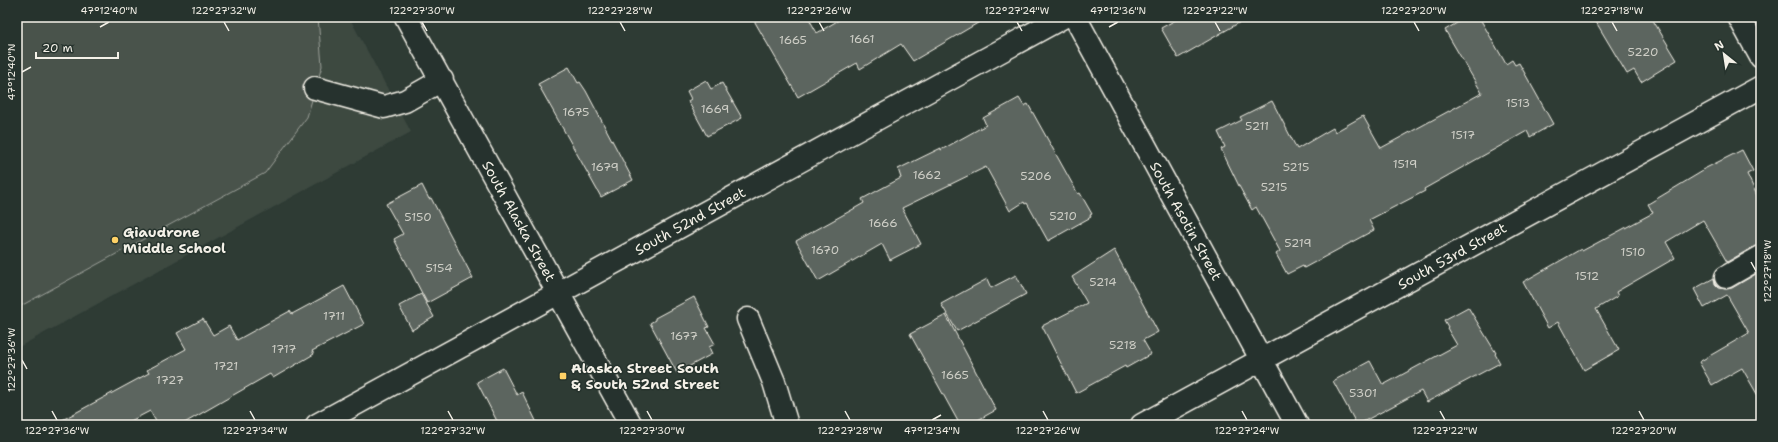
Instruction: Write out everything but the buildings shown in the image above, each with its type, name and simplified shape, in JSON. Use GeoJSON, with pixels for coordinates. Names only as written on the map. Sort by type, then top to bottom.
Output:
{"type":"FeatureCollection","features":[{"type":"Feature","properties":{"kind":"street","name":"South Alaska Street"},"geometry":{"type":"LineString","coordinates":[[406,17],[631,425]]}},
{"type":"Feature","properties":{"kind":"street","name":"South 52nd Street"},"geometry":{"type":"LineString","coordinates":[[317,425],[1063,17]]}},
{"type":"Feature","properties":{"kind":"street","name":"South Asotin Street"},"geometry":{"type":"LineString","coordinates":[[1075,17],[1297,425]]}},
{"type":"Feature","properties":{"kind":"street"},"geometry":{"type":"LineString","coordinates":[[1739,17],[1761,57]]}},
{"type":"Feature","properties":{"kind":"street"},"geometry":{"type":"LineString","coordinates":[[315,88],[384,107],[406,101],[442,80]]}},
{"type":"Feature","properties":{"kind":"street","name":"South 53rd Street"},"geometry":{"type":"LineString","coordinates":[[1142,425],[1761,87]]}},
{"type":"Feature","properties":{"kind":"street"},"geometry":{"type":"LineString","coordinates":[[1726,278],[1761,258]]}},
{"type":"Feature","properties":{"kind":"street"},"geometry":{"type":"LineString","coordinates":[[748,319],[774,382],[788,425]]}},
{"type":"Feature","properties":{"kind":"shaded area","name":"Giaudrone Middle School"},"geometry":{"type":"Polygon","coordinates":[[[17,17],[349,17],[411,132],[17,348],[17,17]]]}},
{"type":"Feature","properties":{"kind":"shaded area","name":"Giaudrone Middle School"},"geometry":{"type":"Polygon","coordinates":[[[17,17],[318,17],[322,66],[307,117],[265,173],[17,308],[17,17]]]}},
{"type":"Feature","properties":{"kind":"place","name":"Giaudrone Middle School"},"geometry":{"type":"Point","coordinates":[115,240]}},
{"type":"Feature","properties":{"kind":"place","name":"Alaska Street South & South 52nd Street"},"geometry":{"type":"Point","coordinates":[563,376]}}]}
